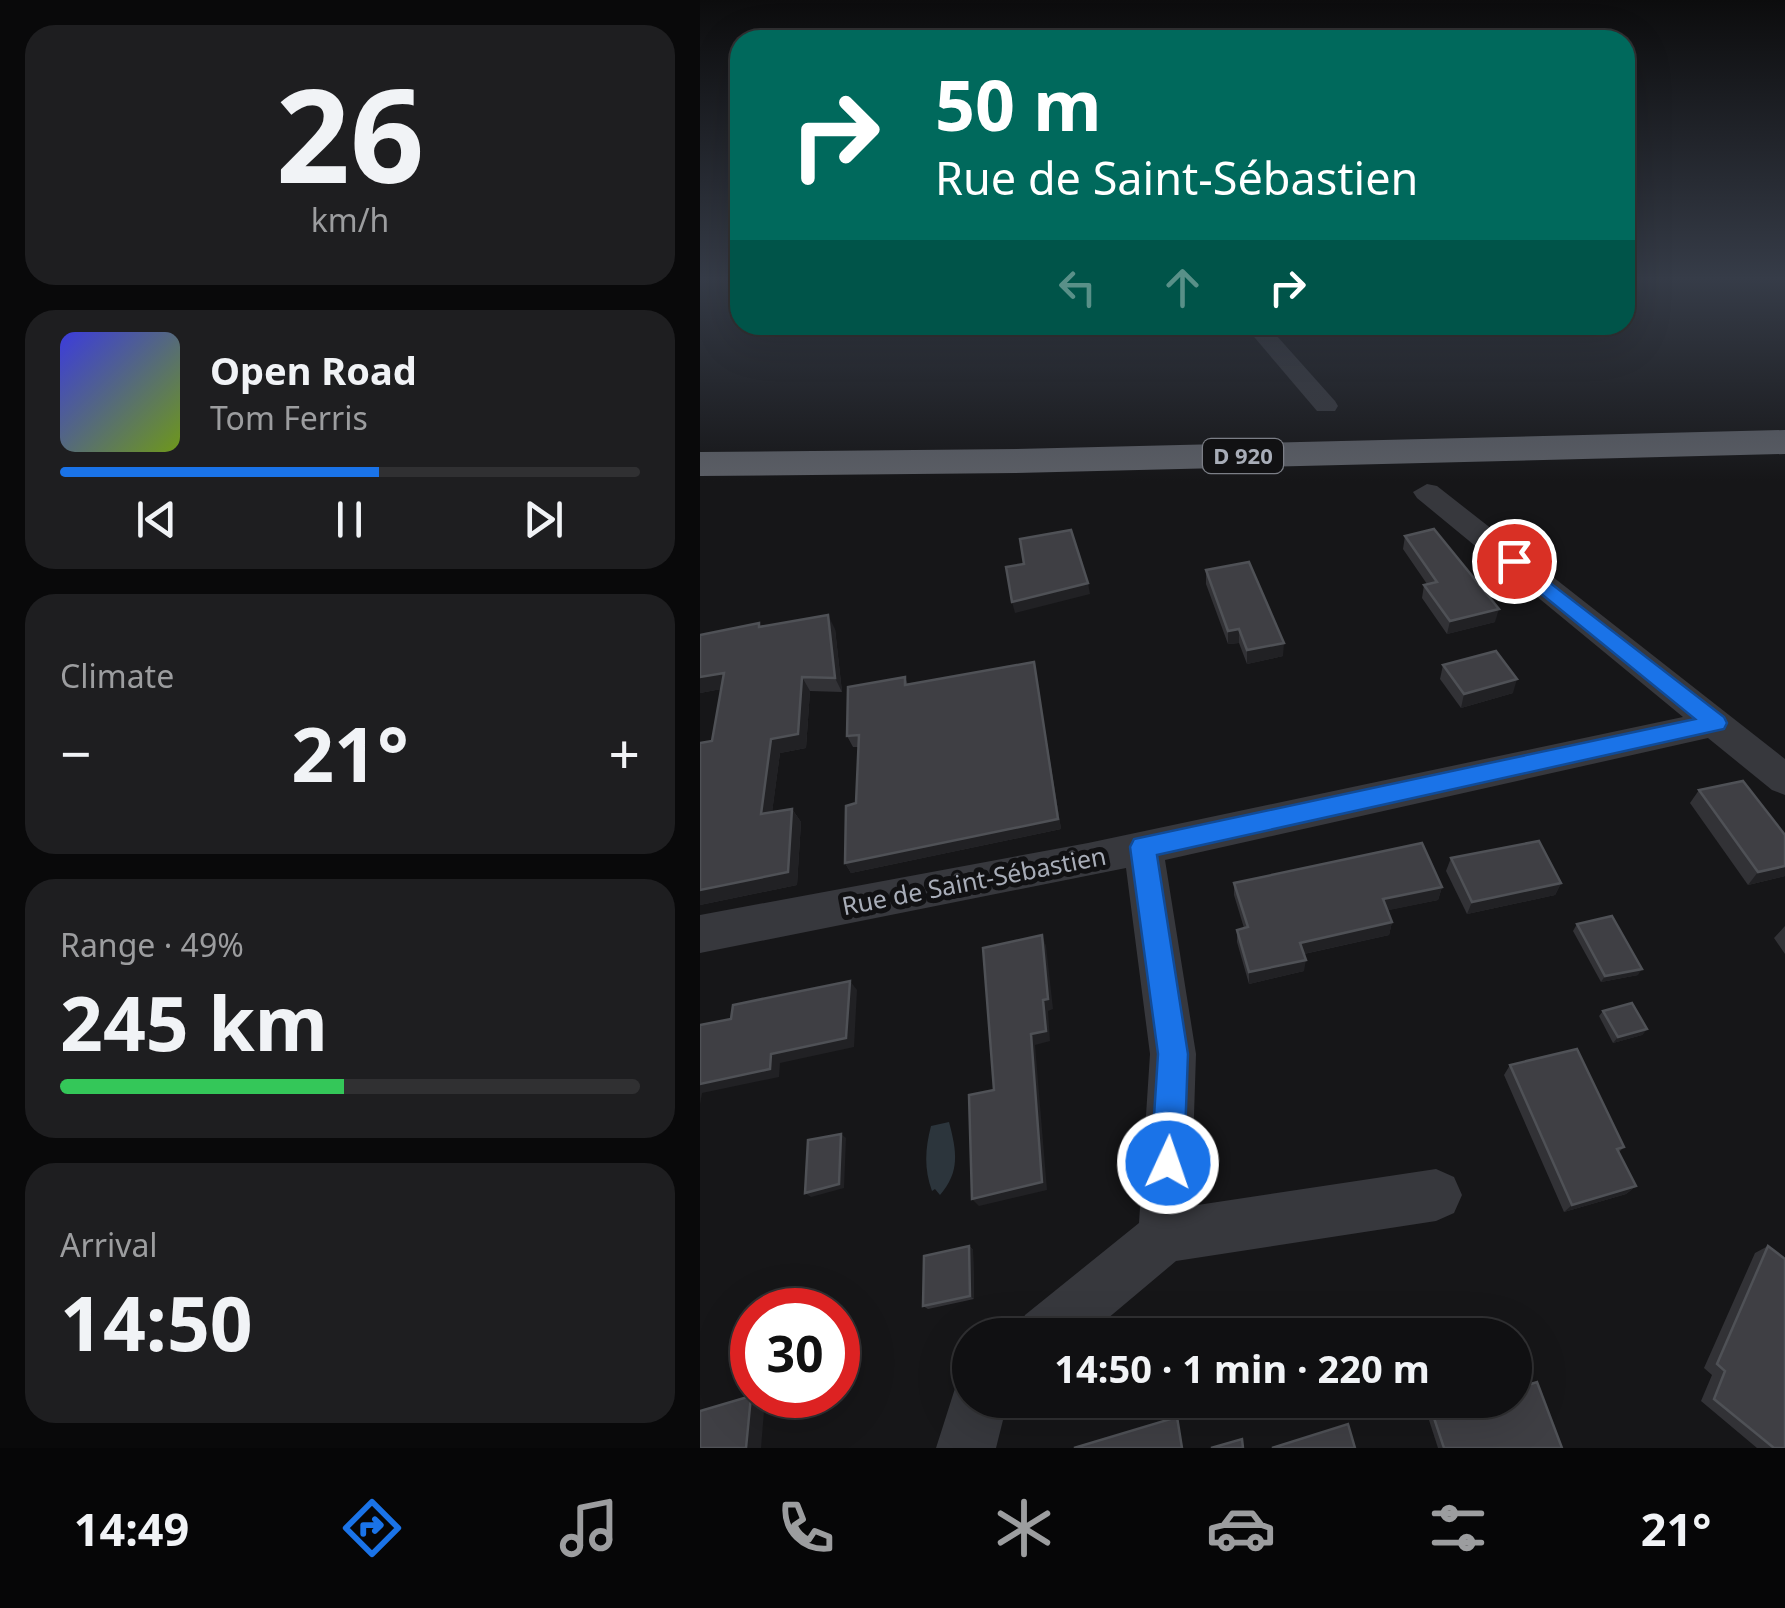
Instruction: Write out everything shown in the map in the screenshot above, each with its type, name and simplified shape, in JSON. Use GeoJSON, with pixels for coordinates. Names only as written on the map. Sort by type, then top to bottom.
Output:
{"type":"FeatureCollection","features":[{"type":"Feature","properties":{"kind":"highway","name":"D 920"},"geometry":{"type":"LineString","coordinates":[[700,444],[1022,442],[1785,424]]}},
{"type":"Feature","properties":{"kind":"highway","name":"D 920"},"geometry":{"type":"LineString","coordinates":[[700,464],[1016,461],[1785,442]]}},
{"type":"Feature","properties":{"kind":"street"},"geometry":{"type":"LineString","coordinates":[[1273,346],[1326,406]]}},
{"type":"Feature","properties":{"kind":"street"},"geometry":{"type":"LineString","coordinates":[[1427,492],[1785,780]]}},
{"type":"Feature","properties":{"kind":"street","name":"Rue de Saint-Sébastien"},"geometry":{"type":"LineString","coordinates":[[700,934],[1143,847],[1716,723]]}},
{"type":"Feature","properties":{"kind":"street"},"geometry":{"type":"LineString","coordinates":[[1143,847],[1173,1054],[1164,1236]]}},
{"type":"Feature","properties":{"kind":"street"},"geometry":{"type":"LineString","coordinates":[[1065,1318],[1164,1236],[1436,1195]]}},
{"type":"Feature","properties":{"kind":"street"},"geometry":{"type":"LineString","coordinates":[[966,1448],[975,1418]]}},
{"type":"Feature","properties":{"kind":"shaded area"},"geometry":{"type":"Polygon","coordinates":[[[949,1122],[954,1170],[940,1195],[935,1189],[932,1191],[929,1183],[928,1143],[931,1126],[949,1122]]]}},
{"type":"Feature","properties":{"kind":"building"},"geometry":{"type":"Polygon","coordinates":[[[1434,529],[1499,609],[1450,621],[1424,585],[1437,582],[1405,536],[1434,529]]]}},
{"type":"Feature","properties":{"kind":"building"},"geometry":{"type":"Polygon","coordinates":[[[1071,530],[1088,583],[1012,602],[1006,567],[1024,564],[1020,539],[1071,530]]]}},
{"type":"Feature","properties":{"kind":"building"},"geometry":{"type":"Polygon","coordinates":[[[1249,562],[1284,643],[1247,650],[1239,629],[1228,631],[1206,570],[1249,562]]]}},
{"type":"Feature","properties":{"kind":"building"},"geometry":{"type":"Polygon","coordinates":[[[828,615],[835,678],[802,677],[798,734],[771,739],[761,814],[792,809],[788,872],[700,890],[700,743],[712,741],[724,673],[700,677],[700,635],[828,615]]]}},
{"type":"Feature","properties":{"kind":"building"},"geometry":{"type":"Polygon","coordinates":[[[1496,651],[1517,679],[1464,694],[1443,665],[1496,651]]]}},
{"type":"Feature","properties":{"kind":"building"},"geometry":{"type":"Polygon","coordinates":[[[1034,662],[1058,819],[845,863],[846,806],[856,803],[859,735],[847,736],[848,687],[905,677],[905,685],[1034,662]]]}},
{"type":"Feature","properties":{"kind":"building"},"geometry":{"type":"Polygon","coordinates":[[[1743,781],[1785,835],[1785,866],[1758,872],[1699,790],[1743,781]]]}},
{"type":"Feature","properties":{"kind":"building"},"geometry":{"type":"Polygon","coordinates":[[[1539,841],[1561,883],[1472,902],[1451,858],[1539,841]]]}},
{"type":"Feature","properties":{"kind":"building"},"geometry":{"type":"Polygon","coordinates":[[[1422,843],[1442,887],[1383,899],[1392,922],[1300,943],[1306,960],[1249,972],[1237,930],[1248,927],[1234,883],[1422,843]]]}},
{"type":"Feature","properties":{"kind":"building"},"geometry":{"type":"Polygon","coordinates":[[[1612,916],[1642,969],[1605,976],[1577,924],[1612,916]]]}},
{"type":"Feature","properties":{"kind":"building"},"geometry":{"type":"Polygon","coordinates":[[[1042,935],[1048,999],[1043,1000],[1046,1031],[1031,1034],[1042,1182],[972,1199],[969,1095],[994,1090],[983,948],[1042,935]]]}},
{"type":"Feature","properties":{"kind":"building"},"geometry":{"type":"Polygon","coordinates":[[[850,981],[846,1038],[771,1054],[770,1069],[700,1084],[700,1025],[731,1019],[733,1005],[850,981]]]}},
{"type":"Feature","properties":{"kind":"building"},"geometry":{"type":"Polygon","coordinates":[[[1632,1003],[1647,1029],[1618,1037],[1603,1011],[1632,1003]]]}},
{"type":"Feature","properties":{"kind":"building"},"geometry":{"type":"Polygon","coordinates":[[[1577,1049],[1624,1147],[1617,1149],[1636,1186],[1572,1205],[1510,1065],[1577,1049]]]}},
{"type":"Feature","properties":{"kind":"building"},"geometry":{"type":"Polygon","coordinates":[[[841,1134],[839,1184],[805,1193],[808,1140],[841,1134]]]}},
{"type":"Feature","properties":{"kind":"building"},"geometry":{"type":"Polygon","coordinates":[[[969,1246],[970,1296],[923,1306],[924,1256],[969,1246]]]}},
{"type":"Feature","properties":{"kind":"building"},"geometry":{"type":"Polygon","coordinates":[[[1768,1246],[1785,1259],[1785,1448],[1774,1448],[1714,1399],[1725,1371],[1717,1364],[1768,1246]]]}},
{"type":"Feature","properties":{"kind":"building"},"geometry":{"type":"Polygon","coordinates":[[[1537,1382],[1562,1448],[1444,1448],[1434,1418],[1532,1418],[1532,1384],[1537,1382]]]}},
{"type":"Feature","properties":{"kind":"building"},"geometry":{"type":"Polygon","coordinates":[[[730,1402],[730,1418],[749,1418],[746,1448],[700,1448],[700,1411],[730,1402]]]}},
{"type":"Feature","properties":{"kind":"building"},"geometry":{"type":"Polygon","coordinates":[[[1177,1418],[1182,1448],[1074,1448],[1177,1418]]]}},
{"type":"Feature","properties":{"kind":"building"},"geometry":{"type":"Polygon","coordinates":[[[1348,1424],[1355,1448],[1272,1448],[1348,1424]]]}},
{"type":"Feature","properties":{"kind":"building"},"geometry":{"type":"Polygon","coordinates":[[[1242,1439],[1243,1448],[1211,1448],[1242,1439]]]}},
{"type":"Feature","properties":{"kind":"route"},"geometry":{"type":"LineString","coordinates":[[1168,1163],[1173,1054],[1143,847],[1716,723],[1514,561]]}}]}
